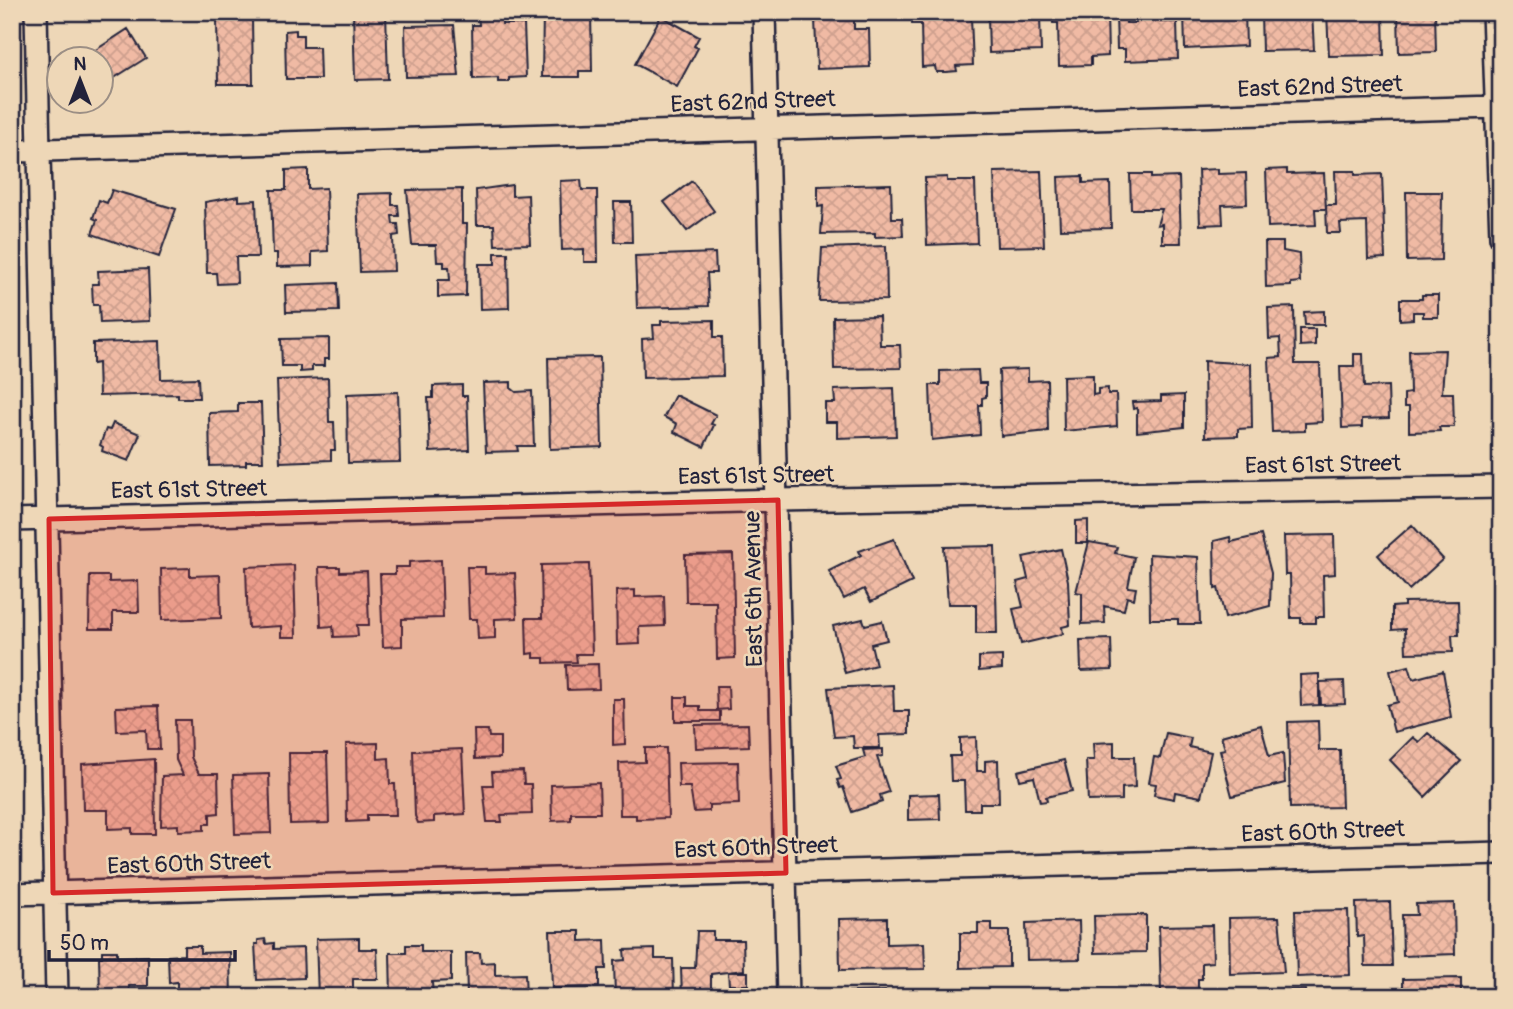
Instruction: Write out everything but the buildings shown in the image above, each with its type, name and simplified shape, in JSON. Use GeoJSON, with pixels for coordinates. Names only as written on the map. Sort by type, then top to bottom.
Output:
{"type":"FeatureCollection","features":[{"type":"Feature","properties":{"kind":"street"},"geometry":{"type":"LineString","coordinates":[[36,12],[49,519],[57,997]]}},
{"type":"Feature","properties":{"kind":"street","name":"East 6th Avenue"},"geometry":{"type":"LineString","coordinates":[[764,12],[778,500],[788,997]]}},
{"type":"Feature","properties":{"kind":"street"},"geometry":{"type":"LineString","coordinates":[[1493,12],[1501,237]]}},
{"type":"Feature","properties":{"kind":"street","name":"East 62nd Street"},"geometry":{"type":"LineString","coordinates":[[12,151],[1495,107]]}},
{"type":"Feature","properties":{"kind":"street","name":"East 61st Street"},"geometry":{"type":"LineString","coordinates":[[12,520],[778,500],[1501,487]]}},
{"type":"Feature","properties":{"kind":"street","name":"East 60th Street"},"geometry":{"type":"LineString","coordinates":[[12,894],[1501,853]]}},
{"type":"Feature","properties":{"kind":"highlighted area"},"geometry":{"type":"Polygon","coordinates":[[[778,500],[786,873],[53,893],[49,519],[778,500]]]}}]}
